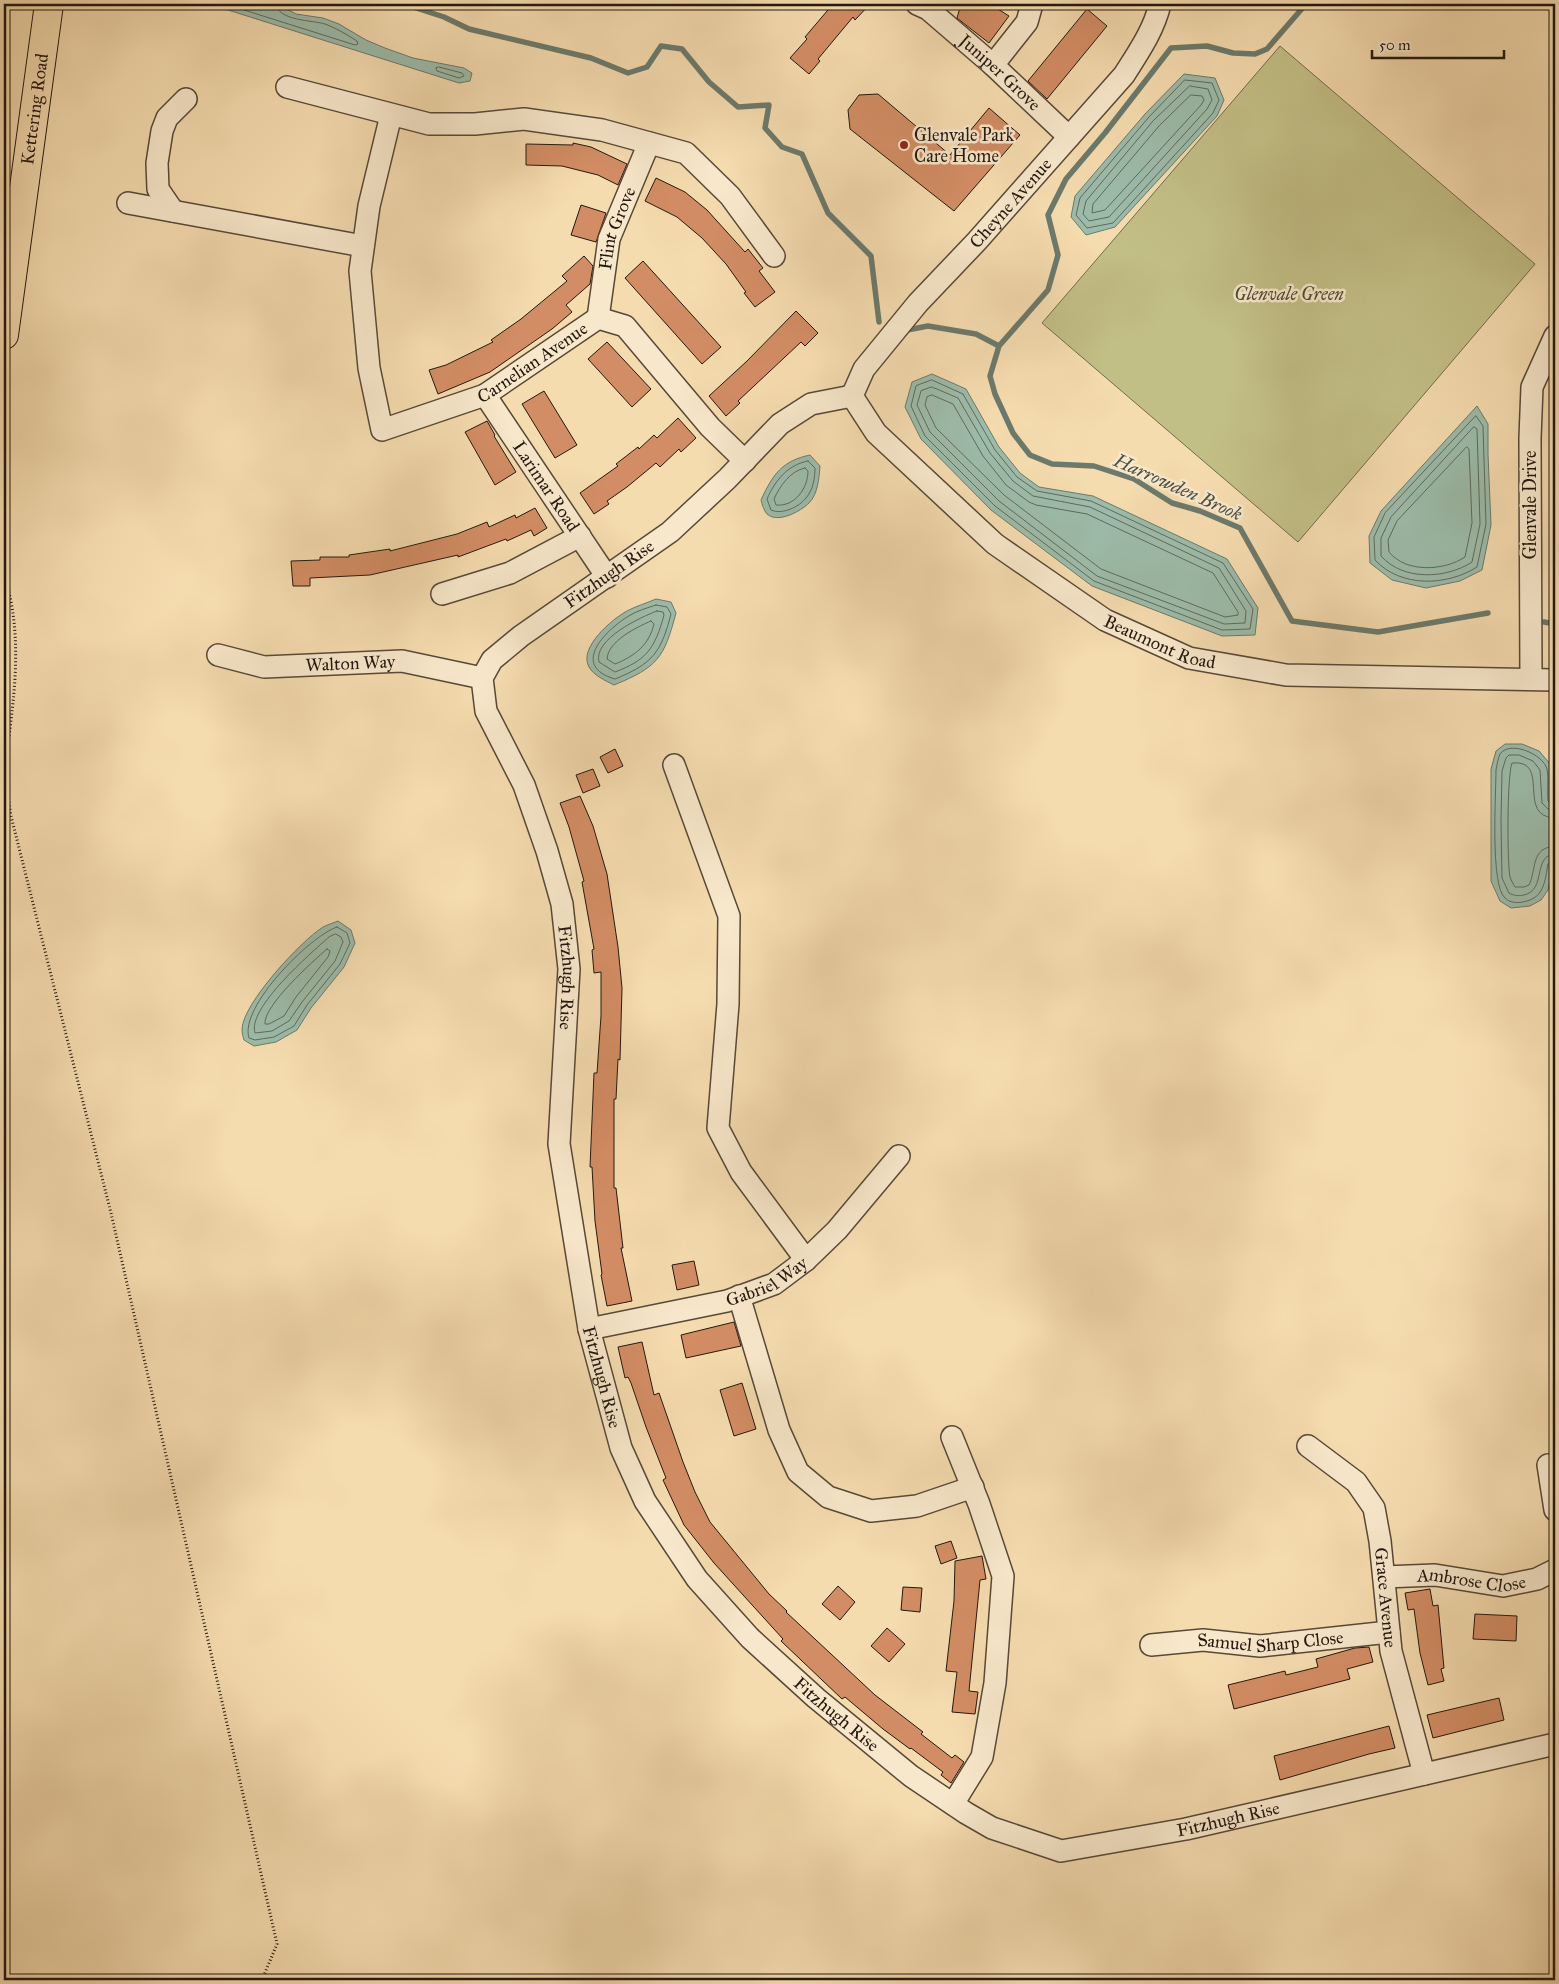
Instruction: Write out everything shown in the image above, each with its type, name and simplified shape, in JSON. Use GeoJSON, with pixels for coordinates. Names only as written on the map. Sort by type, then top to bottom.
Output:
{"type":"FeatureCollection","features":[{"type":"Feature","properties":{"kind":"highway","name":"Kettering Road"},"geometry":{"type":"LineString","coordinates":[[4,335],[49,4]]}},
{"type":"Feature","properties":{"kind":"street"},"geometry":{"type":"LineString","coordinates":[[993,65],[1027,22],[1032,4]]}},
{"type":"Feature","properties":{"kind":"street","name":"Cheyne Avenue"},"geometry":{"type":"LineString","coordinates":[[852,396],[864,370],[918,303],[977,241],[1124,75],[1141,49],[1158,13],[1160,4]]}},
{"type":"Feature","properties":{"kind":"street","name":"Juniper Grove"},"geometry":{"type":"LineString","coordinates":[[925,6],[993,65],[1069,136]]}},
{"type":"Feature","properties":{"kind":"street"},"geometry":{"type":"LineString","coordinates":[[287,87],[429,124],[474,124],[524,119],[602,130],[686,153],[730,196],[774,256]]}},
{"type":"Feature","properties":{"kind":"street"},"geometry":{"type":"LineString","coordinates":[[174,211],[158,189],[157,163],[162,131],[167,118],[186,100]]}},
{"type":"Feature","properties":{"kind":"street"},"geometry":{"type":"LineString","coordinates":[[128,203],[363,246],[369,206],[391,115]]}},
{"type":"Feature","properties":{"kind":"street","name":"Flint Grove"},"geometry":{"type":"LineString","coordinates":[[598,318],[609,239],[649,143]]}},
{"type":"Feature","properties":{"kind":"street","name":"Carnelian Avenue"},"geometry":{"type":"LineString","coordinates":[[363,246],[360,271],[366,339],[369,368],[382,430],[485,395],[598,318],[625,326],[710,427],[745,461]]}},
{"type":"Feature","properties":{"kind":"street","name":"Glenvale Drive"},"geometry":{"type":"LineString","coordinates":[[1531,679],[1530,438],[1532,387],[1555,336]]}},
{"type":"Feature","properties":{"kind":"street","name":"Larimar Road"},"geometry":{"type":"LineString","coordinates":[[485,395],[608,577]]}},
{"type":"Feature","properties":{"kind":"street","name":"Fitzhugh Rise"},"geometry":{"type":"LineString","coordinates":[[852,396],[811,404],[780,424],[745,461],[670,532],[521,636],[492,660],[482,678],[486,710],[524,784],[548,851],[562,904],[569,969],[559,1144],[589,1330],[620,1448],[644,1502],[697,1579],[750,1638],[816,1698],[911,1776],[953,1804],[992,1828],[1061,1851],[1186,1829],[1555,1744]]}},
{"type":"Feature","properties":{"kind":"street","name":"Beaumont Road"},"geometry":{"type":"LineString","coordinates":[[852,396],[876,433],[995,544],[1105,620],[1189,658],[1286,674],[1555,680]]}},
{"type":"Feature","properties":{"kind":"street"},"geometry":{"type":"LineString","coordinates":[[442,594],[510,573],[580,536]]}},
{"type":"Feature","properties":{"kind":"street","name":"Walton Way"},"geometry":{"type":"LineString","coordinates":[[218,655],[264,667],[402,661],[482,678]]}},
{"type":"Feature","properties":{"kind":"street"},"geometry":{"type":"LineString","coordinates":[[674,765],[729,916],[728,1004],[718,1128],[740,1172],[806,1260]]}},
{"type":"Feature","properties":{"kind":"street","name":"Gabriel Way"},"geometry":{"type":"LineString","coordinates":[[589,1330],[727,1300],[774,1284],[806,1260],[836,1230],[899,1156]]}},
{"type":"Feature","properties":{"kind":"street"},"geometry":{"type":"LineString","coordinates":[[739,1296],[778,1430],[798,1472],[828,1497],[871,1511],[917,1506],[973,1487]]}},
{"type":"Feature","properties":{"kind":"street"},"geometry":{"type":"LineString","coordinates":[[952,1437],[973,1487],[1003,1576],[995,1683],[982,1757],[953,1804]]}},
{"type":"Feature","properties":{"kind":"street","name":"Grace Avenue"},"geometry":{"type":"LineString","coordinates":[[1308,1446],[1356,1482],[1374,1508],[1380,1541],[1391,1652],[1424,1774]]}},
{"type":"Feature","properties":{"kind":"street"},"geometry":{"type":"LineString","coordinates":[[1548,1466],[1555,1510]]}},
{"type":"Feature","properties":{"kind":"street","name":"Ambrose Close"},"geometry":{"type":"LineString","coordinates":[[1384,1577],[1434,1574],[1503,1586],[1537,1580],[1555,1570]]}},
{"type":"Feature","properties":{"kind":"street","name":"Samuel Sharp Close"},"geometry":{"type":"LineString","coordinates":[[1151,1645],[1203,1640],[1260,1646],[1389,1632]]}},
{"type":"Feature","properties":{"kind":"path"},"geometry":{"type":"LineString","coordinates":[[4,575],[12,606],[15,648],[12,713],[4,771],[12,816],[111,1213],[277,1944],[262,1980]]}},
{"type":"Feature","properties":{"kind":"green space","name":"Glenvale Green"},"geometry":{"type":"Polygon","coordinates":[[[1280,46],[1535,264],[1298,542],[1042,323],[1280,46]]]}},
{"type":"Feature","properties":{"kind":"water"},"geometry":{"type":"Polygon","coordinates":[[[209,4],[277,4],[296,14],[323,18],[339,24],[366,40],[413,58],[464,68],[472,73],[470,81],[459,83],[209,4]]]}},
{"type":"Feature","properties":{"kind":"water"},"geometry":{"type":"Polygon","coordinates":[[[1184,74],[1215,78],[1224,100],[1217,116],[1115,227],[1086,235],[1071,217],[1075,196],[1145,114],[1184,74]]]}},
{"type":"Feature","properties":{"kind":"water"},"geometry":{"type":"Polygon","coordinates":[[[932,374],[966,389],[999,447],[1020,473],[1039,487],[1093,496],[1227,559],[1258,608],[1255,635],[1222,636],[1092,586],[991,510],[921,439],[905,407],[912,382],[932,374]]]}},
{"type":"Feature","properties":{"kind":"water"},"geometry":{"type":"Polygon","coordinates":[[[1477,406],[1488,424],[1491,525],[1482,570],[1460,581],[1426,588],[1392,580],[1370,563],[1369,536],[1381,511],[1477,406]]]}},
{"type":"Feature","properties":{"kind":"water"},"geometry":{"type":"Polygon","coordinates":[[[810,455],[820,466],[818,486],[812,499],[801,510],[783,517],[777,518],[767,514],[761,500],[774,476],[785,465],[810,455]]]}},
{"type":"Feature","properties":{"kind":"water"},"geometry":{"type":"Polygon","coordinates":[[[656,599],[671,602],[676,613],[663,651],[657,659],[641,672],[614,685],[591,670],[587,659],[588,651],[605,627],[627,611],[656,599]]]}},
{"type":"Feature","properties":{"kind":"water"},"geometry":{"type":"Polygon","coordinates":[[[1505,744],[1522,744],[1539,751],[1551,765],[1555,854],[1548,890],[1541,900],[1530,906],[1511,908],[1500,901],[1491,881],[1491,769],[1496,751],[1505,744]]]}},
{"type":"Feature","properties":{"kind":"water"},"geometry":{"type":"Polygon","coordinates":[[[338,921],[351,930],[355,943],[344,967],[311,1008],[297,1030],[276,1042],[254,1046],[244,1040],[242,1029],[245,1018],[262,989],[313,934],[323,927],[338,921]]]}},
{"type":"Feature","properties":{"kind":"building"},"geometry":{"type":"Polygon","coordinates":[[[833,4],[870,4],[855,20],[853,17],[818,59],[820,61],[809,74],[790,58],[833,4]]]}},
{"type":"Feature","properties":{"kind":"building"},"geometry":{"type":"Polygon","coordinates":[[[961,4],[990,4],[1009,16],[989,43],[957,18],[961,4]]]}},
{"type":"Feature","properties":{"kind":"building"},"geometry":{"type":"Polygon","coordinates":[[[1087,9],[1107,26],[1047,99],[1028,81],[1087,9]]]}},
{"type":"Feature","properties":{"kind":"building","name":"Glenvale Park Care Home"},"geometry":{"type":"Polygon","coordinates":[[[878,94],[950,155],[989,108],[1020,135],[954,211],[850,129],[848,110],[859,95],[878,94]]]}},
{"type":"Feature","properties":{"kind":"building"},"geometry":{"type":"Polygon","coordinates":[[[573,143],[591,147],[627,164],[618,185],[598,175],[562,166],[526,165],[526,144],[573,145],[573,143]]]}},
{"type":"Feature","properties":{"kind":"building"},"geometry":{"type":"Polygon","coordinates":[[[656,178],[685,192],[707,210],[745,252],[748,249],[763,268],[759,271],[775,292],[755,307],[726,264],[702,238],[677,217],[645,201],[656,178]]]}},
{"type":"Feature","properties":{"kind":"building"},"geometry":{"type":"Polygon","coordinates":[[[581,205],[606,213],[596,242],[571,235],[581,205]]]}},
{"type":"Feature","properties":{"kind":"building"},"geometry":{"type":"Polygon","coordinates":[[[584,256],[593,266],[590,284],[566,305],[572,312],[552,329],[490,372],[438,394],[429,370],[446,365],[493,342],[491,340],[521,319],[567,281],[562,276],[584,256]]]}},
{"type":"Feature","properties":{"kind":"building"},"geometry":{"type":"Polygon","coordinates":[[[643,261],[721,347],[702,364],[625,278],[643,261]]]}},
{"type":"Feature","properties":{"kind":"building"},"geometry":{"type":"Polygon","coordinates":[[[796,311],[818,333],[805,346],[801,342],[738,401],[740,403],[726,416],[709,396],[747,361],[796,311]]]}},
{"type":"Feature","properties":{"kind":"building"},"geometry":{"type":"Polygon","coordinates":[[[607,342],[651,389],[632,407],[588,359],[607,342]]]}},
{"type":"Feature","properties":{"kind":"building"},"geometry":{"type":"Polygon","coordinates":[[[544,391],[577,445],[555,458],[522,404],[544,391]]]}},
{"type":"Feature","properties":{"kind":"building"},"geometry":{"type":"Polygon","coordinates":[[[678,418],[696,438],[681,452],[679,449],[660,467],[656,463],[607,501],[609,504],[594,514],[580,493],[618,466],[616,464],[638,447],[639,449],[654,435],[657,438],[678,418]]]}},
{"type":"Feature","properties":{"kind":"building"},"geometry":{"type":"Polygon","coordinates":[[[487,421],[516,472],[495,485],[465,432],[487,421]]]}},
{"type":"Feature","properties":{"kind":"building"},"geometry":{"type":"Polygon","coordinates":[[[535,508],[547,528],[534,536],[531,530],[507,541],[506,539],[458,557],[458,555],[370,575],[310,578],[310,586],[293,586],[291,561],[320,560],[320,557],[349,557],[349,555],[390,549],[390,551],[457,534],[487,522],[489,527],[515,515],[516,518],[535,508]]]}},
{"type":"Feature","properties":{"kind":"building"},"geometry":{"type":"Polygon","coordinates":[[[615,749],[623,766],[608,773],[600,757],[615,749]]]}},
{"type":"Feature","properties":{"kind":"building"},"geometry":{"type":"Polygon","coordinates":[[[593,769],[600,786],[583,793],[576,775],[593,769]]]}},
{"type":"Feature","properties":{"kind":"building"},"geometry":{"type":"Polygon","coordinates":[[[580,796],[593,826],[607,874],[622,988],[620,1060],[618,1059],[616,1099],[614,1099],[614,1188],[616,1188],[623,1248],[621,1248],[632,1301],[607,1306],[601,1275],[592,1167],[590,1167],[594,1073],[597,1073],[601,1016],[601,972],[594,973],[592,950],[594,949],[582,882],[584,881],[569,827],[560,803],[580,796]]]}},
{"type":"Feature","properties":{"kind":"building"},"geometry":{"type":"Polygon","coordinates":[[[694,1261],[699,1285],[677,1290],[672,1265],[694,1261]]]}},
{"type":"Feature","properties":{"kind":"building"},"geometry":{"type":"Polygon","coordinates":[[[734,1322],[741,1346],[686,1358],[681,1335],[734,1322]]]}},
{"type":"Feature","properties":{"kind":"building"},"geometry":{"type":"Polygon","coordinates":[[[642,1342],[654,1395],[659,1393],[683,1462],[710,1522],[786,1612],[875,1695],[923,1732],[921,1734],[952,1758],[955,1755],[964,1762],[951,1783],[941,1775],[943,1772],[883,1729],[845,1697],[842,1699],[781,1641],[783,1639],[714,1563],[684,1525],[663,1480],[666,1478],[631,1383],[628,1377],[625,1378],[618,1347],[642,1342]]]}},
{"type":"Feature","properties":{"kind":"building"},"geometry":{"type":"Polygon","coordinates":[[[742,1383],[756,1429],[734,1436],[720,1390],[742,1383]]]}},
{"type":"Feature","properties":{"kind":"building"},"geometry":{"type":"Polygon","coordinates":[[[951,1541],[957,1558],[941,1564],[935,1546],[951,1541]]]}},
{"type":"Feature","properties":{"kind":"building"},"geometry":{"type":"Polygon","coordinates":[[[982,1556],[986,1579],[980,1580],[969,1691],[978,1692],[975,1714],[952,1712],[957,1672],[946,1671],[954,1601],[955,1561],[982,1556]]]}},
{"type":"Feature","properties":{"kind":"building"},"geometry":{"type":"Polygon","coordinates":[[[838,1586],[855,1602],[840,1620],[822,1604],[838,1586]]]}},
{"type":"Feature","properties":{"kind":"building"},"geometry":{"type":"Polygon","coordinates":[[[903,1587],[922,1588],[920,1612],[901,1610],[903,1587]]]}},
{"type":"Feature","properties":{"kind":"building"},"geometry":{"type":"Polygon","coordinates":[[[1430,1589],[1433,1606],[1438,1605],[1444,1668],[1441,1669],[1444,1681],[1428,1685],[1420,1653],[1414,1609],[1408,1610],[1405,1593],[1430,1589]]]}},
{"type":"Feature","properties":{"kind":"building"},"geometry":{"type":"Polygon","coordinates":[[[1475,1614],[1517,1616],[1516,1641],[1473,1639],[1475,1614]]]}},
{"type":"Feature","properties":{"kind":"building"},"geometry":{"type":"Polygon","coordinates":[[[887,1628],[905,1644],[889,1662],[871,1646],[887,1628]]]}},
{"type":"Feature","properties":{"kind":"building"},"geometry":{"type":"Polygon","coordinates":[[[1369,1647],[1373,1662],[1347,1669],[1350,1679],[1234,1709],[1228,1685],[1285,1671],[1286,1675],[1318,1667],[1316,1659],[1355,1648],[1369,1647]]]}},
{"type":"Feature","properties":{"kind":"building"},"geometry":{"type":"Polygon","coordinates":[[[1499,1698],[1504,1720],[1433,1738],[1427,1715],[1499,1698]]]}},
{"type":"Feature","properties":{"kind":"building"},"geometry":{"type":"Polygon","coordinates":[[[1389,1726],[1395,1748],[1280,1780],[1274,1756],[1389,1726]]]}},
{"type":"Feature","properties":{"kind":"waterway","name":"Harrowden Brook"},"geometry":{"type":"LineString","coordinates":[[404,4],[444,17],[469,29],[591,58],[628,73],[647,67],[661,46],[682,49],[709,82],[738,107],[769,105],[765,128],[782,147],[802,154],[828,213],[871,256],[879,322]]}},
{"type":"Feature","properties":{"kind":"waterway","name":"Harrowden Brook"},"geometry":{"type":"LineString","coordinates":[[1306,4],[1267,49],[1255,54],[1233,53],[1207,46],[1171,48],[1105,133],[1066,179],[1048,215],[1058,255],[1048,290],[999,346],[990,376],[995,394],[1013,433],[1030,455],[1052,464],[1094,466],[1134,479],[1172,503],[1200,511],[1240,528],[1292,621],[1378,632],[1488,613]]}},
{"type":"Feature","properties":{"kind":"waterway","name":"Harrowden Brook"},"geometry":{"type":"LineString","coordinates":[[902,331],[928,326],[976,334],[999,346]]}},
{"type":"Feature","properties":{"kind":"waterway","name":"Harrowden Brook"},"geometry":{"type":"LineString","coordinates":[[1544,622],[1555,624]]}},
{"type":"Feature","properties":{"kind":"place","name":"Glenvale Park Care Home"},"geometry":{"type":"Point","coordinates":[904,145]}}]}
